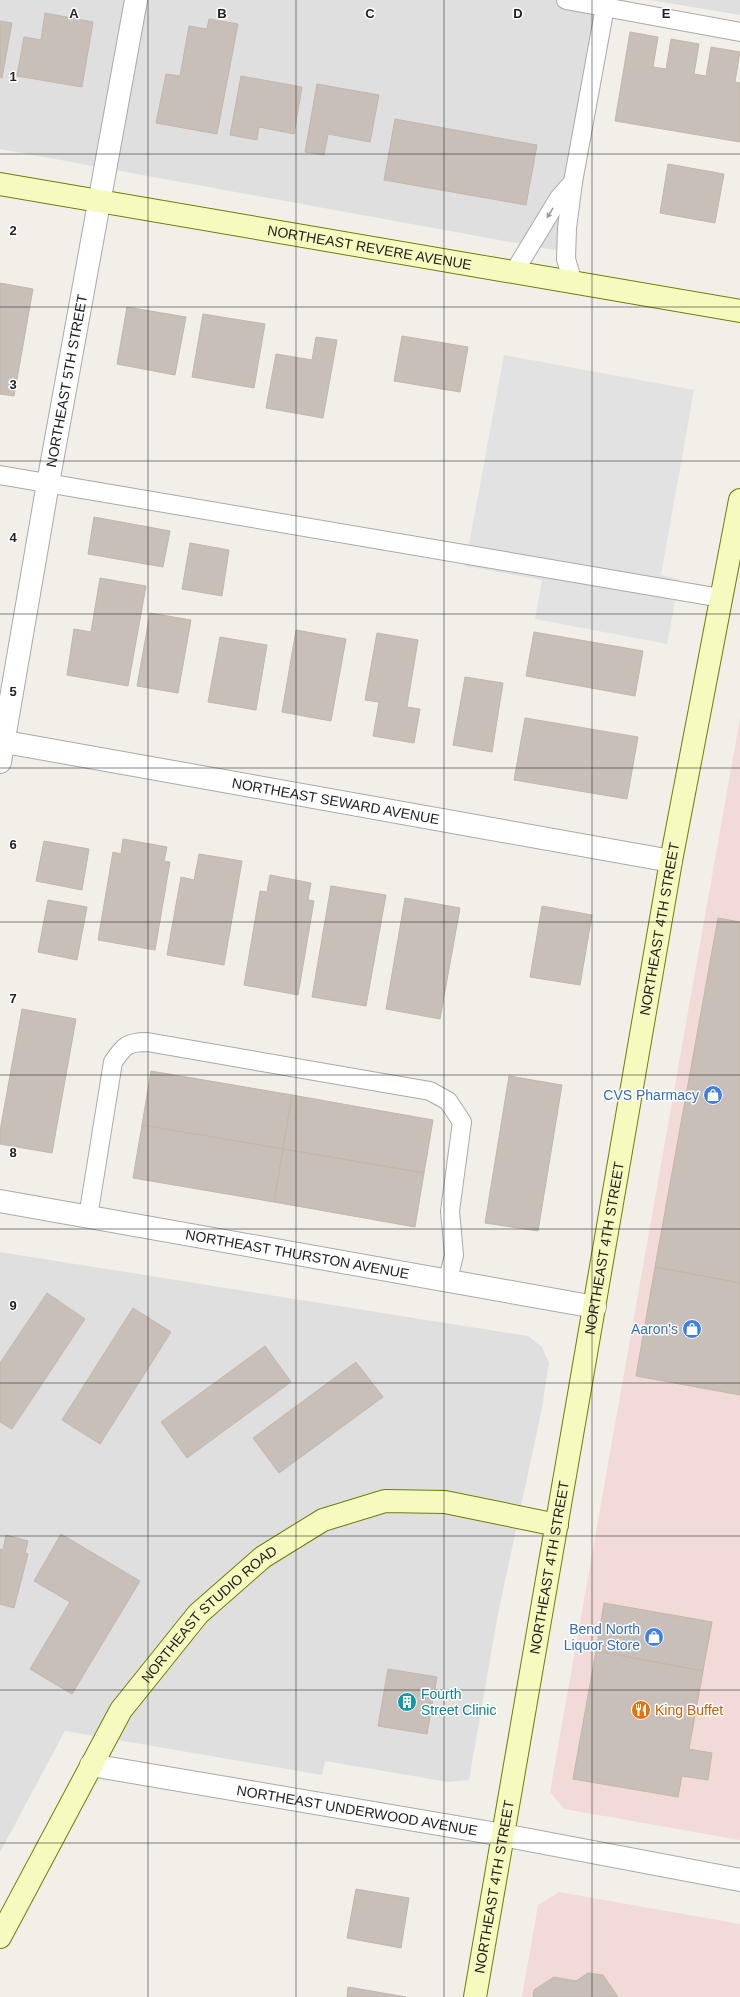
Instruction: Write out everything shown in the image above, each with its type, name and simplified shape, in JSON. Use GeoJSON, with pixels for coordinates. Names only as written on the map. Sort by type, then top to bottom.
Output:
{"type":"FeatureCollection","features":[{"type":"Feature","properties":{"kind":"street","name":"NORTHEAST 5TH STREET"},"geometry":{"type":"LineString","coordinates":[[1,748],[136,0]]}},
{"type":"Feature","properties":{"kind":"street","name":"NORTHEAST REVERE AVENUE"},"geometry":{"type":"LineString","coordinates":[[0,184],[740,311]]}},
{"type":"Feature","properties":{"kind":"street","name":"NORTHEAST 4TH STREET"},"geometry":{"type":"LineString","coordinates":[[475,1997],[671,861],[740,500]]}},
{"type":"Feature","properties":{"kind":"street","name":"NORTHEAST SEWARD AVENUE"},"geometry":{"type":"LineString","coordinates":[[1,748],[671,861]]}},
{"type":"Feature","properties":{"kind":"street","name":"NORTHEAST THURSTON AVENUE"},"geometry":{"type":"LineString","coordinates":[[0,1201],[595,1307]]}},
{"type":"Feature","properties":{"kind":"street","name":"NORTHEAST STUDIO ROAD"},"geometry":{"type":"LineString","coordinates":[[0,1937],[121,1710],[198,1614],[263,1557],[323,1520],[384,1501],[445,1502],[557,1525]]}},
{"type":"Feature","properties":{"kind":"street","name":"NORTHEAST UNDERWOOD AVENUE"},"geometry":{"type":"LineString","coordinates":[[91,1765],[503,1835],[740,1880]]}},
{"type":"Feature","properties":{"kind":"lane"},"geometry":{"type":"LineString","coordinates":[[566,0],[740,32]]}},
{"type":"Feature","properties":{"kind":"lane"},"geometry":{"type":"LineString","coordinates":[[573,283],[566,260],[567,228],[573,182],[605,7]]}},
{"type":"Feature","properties":{"kind":"lane"},"geometry":{"type":"LineString","coordinates":[[514,272],[559,198],[573,182]]}},
{"type":"Feature","properties":{"kind":"lane"},"geometry":{"type":"LineString","coordinates":[[0,475],[721,598]]}},
{"type":"Feature","properties":{"kind":"lane"},"geometry":{"type":"LineString","coordinates":[[88,1217],[113,1062],[122,1049],[132,1042],[155,1044],[430,1091],[448,1101],[462,1122],[450,1211],[454,1256],[448,1280]]}},
{"type":"Feature","properties":{"kind":"shaded area"},"geometry":{"type":"Polygon","coordinates":[[[0,0],[611,0],[565,252],[0,149],[0,0]]]}},
{"type":"Feature","properties":{"kind":"shaded area"},"geometry":{"type":"Polygon","coordinates":[[[650,0],[740,0],[740,15],[650,0]]]}},
{"type":"Feature","properties":{"kind":"shaded area"},"geometry":{"type":"Polygon","coordinates":[[[504,355],[694,390],[661,575],[679,579],[667,644],[535,619],[542,580],[465,566],[504,355]]]}},
{"type":"Feature","properties":{"kind":"shaded area"},"geometry":{"type":"Polygon","coordinates":[[[740,718],[740,1840],[564,1809],[550,1792],[740,718]]]}},
{"type":"Feature","properties":{"kind":"shaded area"},"geometry":{"type":"Polygon","coordinates":[[[0,1252],[528,1336],[542,1347],[549,1363],[542,1408],[498,1614],[469,1780],[448,1782],[325,1761],[322,1775],[65,1731],[0,1852],[0,1252]]]}},
{"type":"Feature","properties":{"kind":"shaded area"},"geometry":{"type":"Polygon","coordinates":[[[559,1892],[740,1924],[740,1997],[522,1997],[538,1905],[559,1892]]]}},
{"type":"Feature","properties":{"kind":"building"},"geometry":{"type":"Polygon","coordinates":[[[45,13],[93,22],[82,87],[17,76],[24,37],[41,40],[45,13]]]}},
{"type":"Feature","properties":{"kind":"building"},"geometry":{"type":"Polygon","coordinates":[[[209,19],[238,24],[217,134],[156,123],[166,74],[180,76],[189,26],[207,29],[209,19]]]}},
{"type":"Feature","properties":{"kind":"building"},"geometry":{"type":"Polygon","coordinates":[[[0,21],[12,23],[2,78],[0,77],[0,21]]]}},
{"type":"Feature","properties":{"kind":"building"},"geometry":{"type":"Polygon","coordinates":[[[630,32],[658,37],[653,67],[666,69],[671,39],[699,44],[694,74],[706,76],[711,47],[740,52],[735,82],[740,83],[740,142],[615,121],[630,32]]]}},
{"type":"Feature","properties":{"kind":"building"},"geometry":{"type":"Polygon","coordinates":[[[241,76],[302,87],[294,134],[259,127],[257,140],[230,135],[241,76]]]}},
{"type":"Feature","properties":{"kind":"building"},"geometry":{"type":"Polygon","coordinates":[[[317,84],[379,95],[370,142],[328,134],[324,155],[305,152],[317,84]]]}},
{"type":"Feature","properties":{"kind":"building"},"geometry":{"type":"Polygon","coordinates":[[[395,119],[537,145],[526,205],[384,180],[395,119]]]}},
{"type":"Feature","properties":{"kind":"building"},"geometry":{"type":"Polygon","coordinates":[[[668,164],[724,174],[715,223],[660,213],[668,164]]]}},
{"type":"Feature","properties":{"kind":"building"},"geometry":{"type":"Polygon","coordinates":[[[0,283],[33,289],[14,396],[0,394],[0,283]]]}},
{"type":"Feature","properties":{"kind":"building"},"geometry":{"type":"Polygon","coordinates":[[[127,307],[186,317],[175,375],[117,364],[127,307]]]}},
{"type":"Feature","properties":{"kind":"building"},"geometry":{"type":"Polygon","coordinates":[[[203,314],[265,324],[254,388],[192,377],[203,314]]]}},
{"type":"Feature","properties":{"kind":"building"},"geometry":{"type":"Polygon","coordinates":[[[402,336],[468,347],[460,392],[394,381],[402,336]]]}},
{"type":"Feature","properties":{"kind":"building"},"geometry":{"type":"Polygon","coordinates":[[[316,337],[337,340],[323,418],[266,408],[276,354],[312,360],[316,337]]]}},
{"type":"Feature","properties":{"kind":"building"},"geometry":{"type":"Polygon","coordinates":[[[94,517],[170,531],[163,567],[88,554],[94,517]]]}},
{"type":"Feature","properties":{"kind":"building"},"geometry":{"type":"Polygon","coordinates":[[[190,543],[229,550],[222,596],[182,589],[190,543]]]}},
{"type":"Feature","properties":{"kind":"building"},"geometry":{"type":"Polygon","coordinates":[[[100,578],[146,586],[128,686],[67,675],[74,629],[91,632],[100,578]]]}},
{"type":"Feature","properties":{"kind":"building"},"geometry":{"type":"Polygon","coordinates":[[[150,613],[191,620],[178,693],[137,686],[150,613]]]}},
{"type":"Feature","properties":{"kind":"building"},"geometry":{"type":"Polygon","coordinates":[[[296,630],[346,639],[331,721],[282,712],[296,630]]]}},
{"type":"Feature","properties":{"kind":"building"},"geometry":{"type":"Polygon","coordinates":[[[534,632],[643,651],[635,696],[526,676],[534,632]]]}},
{"type":"Feature","properties":{"kind":"building"},"geometry":{"type":"Polygon","coordinates":[[[377,633],[418,640],[407,707],[420,709],[414,743],[373,736],[379,702],[365,700],[377,633]]]}},
{"type":"Feature","properties":{"kind":"building"},"geometry":{"type":"Polygon","coordinates":[[[220,637],[267,645],[256,710],[208,702],[220,637]]]}},
{"type":"Feature","properties":{"kind":"building"},"geometry":{"type":"Polygon","coordinates":[[[465,677],[503,683],[492,752],[453,745],[465,677]]]}},
{"type":"Feature","properties":{"kind":"building"},"geometry":{"type":"Polygon","coordinates":[[[525,718],[638,737],[627,799],[514,780],[525,718]]]}},
{"type":"Feature","properties":{"kind":"building"},"geometry":{"type":"Polygon","coordinates":[[[123,839],[167,847],[164,861],[170,862],[155,950],[98,940],[113,852],[121,854],[123,839]]]}},
{"type":"Feature","properties":{"kind":"building"},"geometry":{"type":"Polygon","coordinates":[[[44,841],[89,849],[82,890],[36,881],[44,841]]]}},
{"type":"Feature","properties":{"kind":"building"},"geometry":{"type":"Polygon","coordinates":[[[199,854],[242,861],[224,965],[167,955],[181,877],[194,880],[199,854]]]}},
{"type":"Feature","properties":{"kind":"building"},"geometry":{"type":"Polygon","coordinates":[[[270,875],[311,883],[308,900],[314,901],[298,995],[244,985],[260,891],[267,892],[270,875]]]}},
{"type":"Feature","properties":{"kind":"building"},"geometry":{"type":"Polygon","coordinates":[[[331,886],[386,895],[366,1006],[312,997],[331,886]]]}},
{"type":"Feature","properties":{"kind":"building"},"geometry":{"type":"Polygon","coordinates":[[[405,898],[460,908],[440,1019],[386,1009],[405,898]]]}},
{"type":"Feature","properties":{"kind":"building"},"geometry":{"type":"Polygon","coordinates":[[[48,900],[87,907],[77,960],[38,952],[48,900]]]}},
{"type":"Feature","properties":{"kind":"building"},"geometry":{"type":"Polygon","coordinates":[[[542,906],[592,915],[580,985],[530,977],[542,906]]]}},
{"type":"Feature","properties":{"kind":"building","name":"CVS Pharmacy"},"geometry":{"type":"Polygon","coordinates":[[[718,918],[740,922],[740,1283],[655,1267],[718,918]]]}},
{"type":"Feature","properties":{"kind":"building"},"geometry":{"type":"Polygon","coordinates":[[[22,1009],[76,1019],[52,1153],[0,1144],[0,1131],[22,1009]]]}},
{"type":"Feature","properties":{"kind":"building"},"geometry":{"type":"Polygon","coordinates":[[[151,1071],[292,1095],[283,1149],[142,1125],[151,1071]]]}},
{"type":"Feature","properties":{"kind":"building"},"geometry":{"type":"Polygon","coordinates":[[[509,1076],[562,1085],[538,1231],[485,1223],[509,1076]]]}},
{"type":"Feature","properties":{"kind":"building"},"geometry":{"type":"Polygon","coordinates":[[[292,1095],[433,1120],[424,1173],[283,1149],[292,1095]]]}},
{"type":"Feature","properties":{"kind":"building"},"geometry":{"type":"Polygon","coordinates":[[[142,1125],[283,1149],[274,1202],[133,1178],[142,1125]]]}},
{"type":"Feature","properties":{"kind":"building"},"geometry":{"type":"Polygon","coordinates":[[[283,1149],[424,1173],[415,1227],[274,1202],[283,1149]]]}},
{"type":"Feature","properties":{"kind":"building","name":"Aaron's"},"geometry":{"type":"Polygon","coordinates":[[[655,1267],[740,1283],[740,1395],[636,1376],[655,1267]]]}},
{"type":"Feature","properties":{"kind":"building"},"geometry":{"type":"Polygon","coordinates":[[[47,1293],[85,1319],[12,1429],[0,1422],[0,1363],[47,1293]]]}},
{"type":"Feature","properties":{"kind":"building"},"geometry":{"type":"Polygon","coordinates":[[[133,1308],[171,1332],[100,1444],[62,1420],[133,1308]]]}},
{"type":"Feature","properties":{"kind":"building"},"geometry":{"type":"Polygon","coordinates":[[[265,1346],[291,1382],[187,1458],[161,1422],[265,1346]]]}},
{"type":"Feature","properties":{"kind":"building"},"geometry":{"type":"Polygon","coordinates":[[[356,1362],[383,1397],[279,1473],[253,1438],[356,1362]]]}},
{"type":"Feature","properties":{"kind":"building"},"geometry":{"type":"Polygon","coordinates":[[[61,1534],[140,1581],[72,1694],[30,1669],[70,1602],[34,1581],[61,1534]]]}},
{"type":"Feature","properties":{"kind":"building"},"geometry":{"type":"Polygon","coordinates":[[[6,1535],[28,1541],[25,1553],[28,1554],[14,1608],[0,1604],[0,1549],[3,1550],[6,1535]]]}},
{"type":"Feature","properties":{"kind":"building","name":"Bend North Liquor Store"},"geometry":{"type":"Polygon","coordinates":[[[604,1603],[712,1622],[703,1671],[596,1651],[604,1603]]]}},
{"type":"Feature","properties":{"kind":"building","name":"King Buffet"},"geometry":{"type":"Polygon","coordinates":[[[596,1651],[703,1671],[689,1749],[712,1753],[708,1780],[682,1776],[678,1797],[573,1779],[596,1651]]]}},
{"type":"Feature","properties":{"kind":"building","name":"Fourth Street Clinic"},"geometry":{"type":"Polygon","coordinates":[[[388,1669],[437,1677],[427,1734],[378,1726],[388,1669]]]}},
{"type":"Feature","properties":{"kind":"building"},"geometry":{"type":"Polygon","coordinates":[[[356,1889],[409,1898],[401,1948],[347,1938],[356,1889]]]}},
{"type":"Feature","properties":{"kind":"building"},"geometry":{"type":"Polygon","coordinates":[[[588,1973],[603,1975],[618,1997],[533,1997],[534,1990],[554,1977],[576,1981],[588,1973]]]}},
{"type":"Feature","properties":{"kind":"building"},"geometry":{"type":"Polygon","coordinates":[[[348,1987],[406,1997],[347,1997],[348,1987]]]}},
{"type":"Feature","properties":{"kind":"place","name":"CVS Pharmacy"},"geometry":{"type":"Point","coordinates":[713,1095]}},
{"type":"Feature","properties":{"kind":"place","name":"Aaron's"},"geometry":{"type":"Point","coordinates":[692,1329]}},
{"type":"Feature","properties":{"kind":"place","name":"Bend North Liquor Store"},"geometry":{"type":"Point","coordinates":[654,1637]}},
{"type":"Feature","properties":{"kind":"place","name":"Fourth Street Clinic"},"geometry":{"type":"Point","coordinates":[407,1702]}},
{"type":"Feature","properties":{"kind":"place","name":"King Buffet"},"geometry":{"type":"Point","coordinates":[641,1710]}}]}
